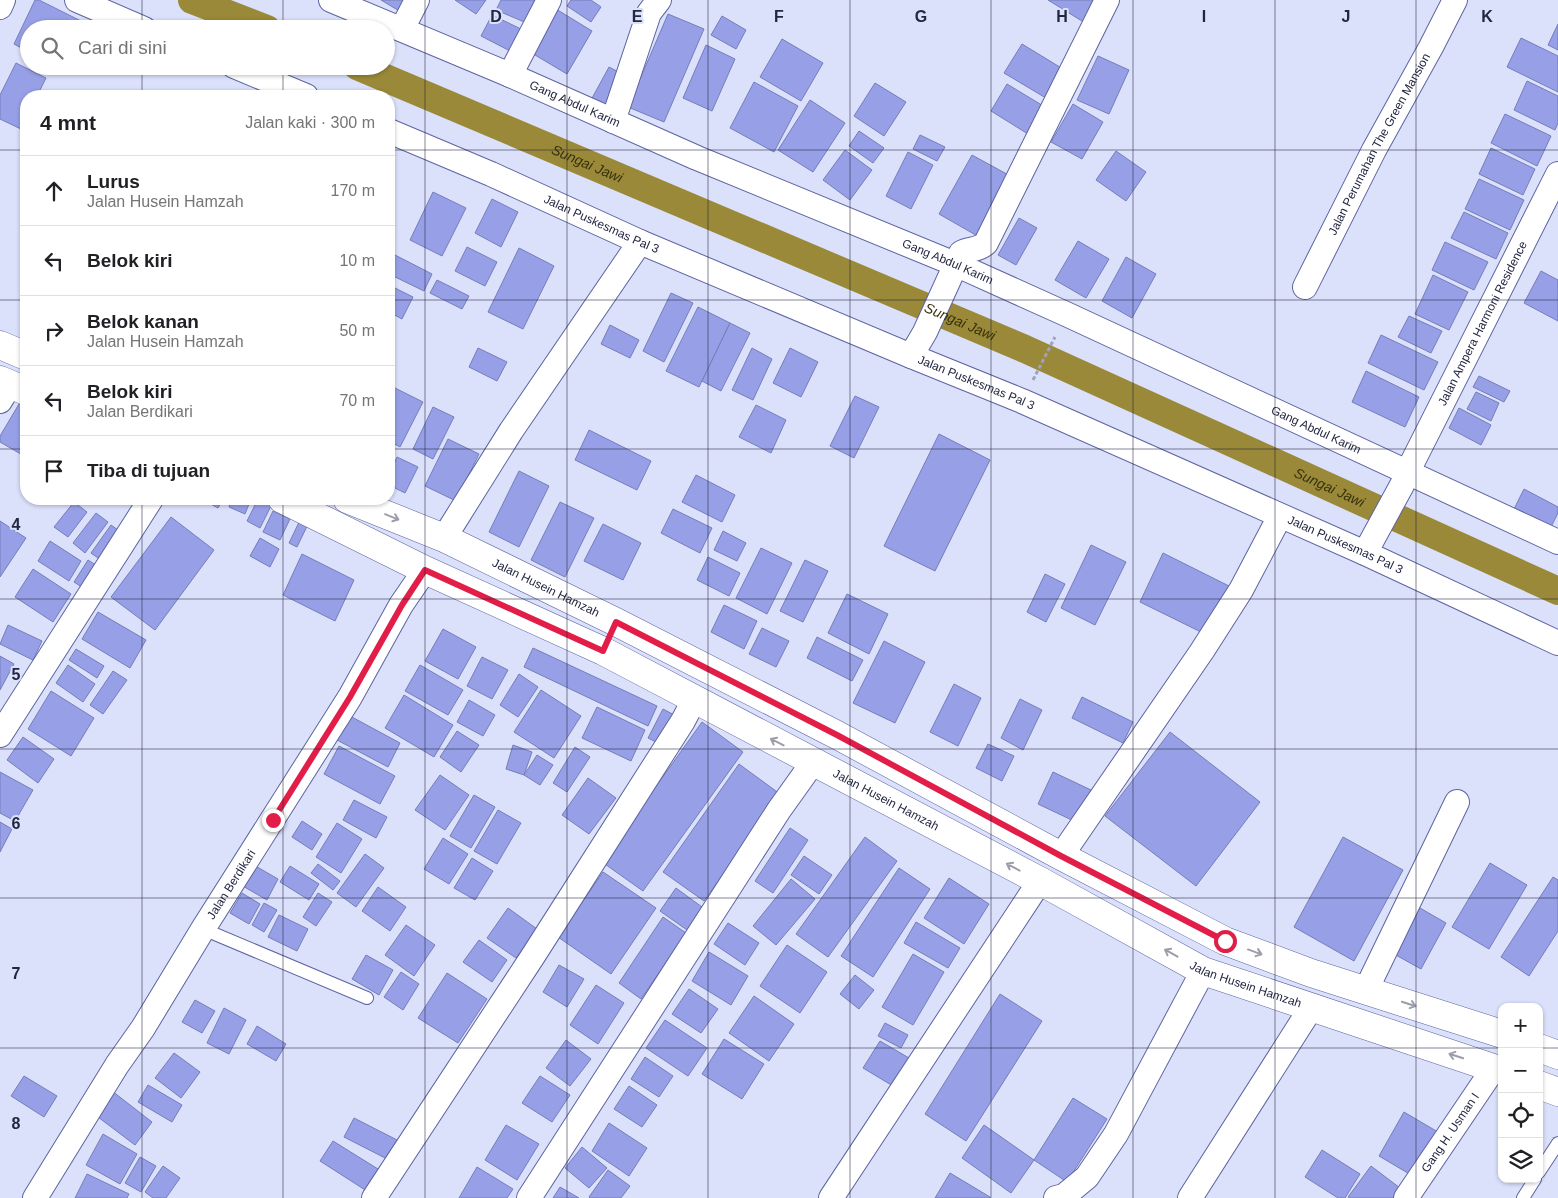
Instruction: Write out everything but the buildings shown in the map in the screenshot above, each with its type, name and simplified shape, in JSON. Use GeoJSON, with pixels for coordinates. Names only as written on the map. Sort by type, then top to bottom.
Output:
{"type":"FeatureCollection","features":[{"type":"Feature","properties":{"kind":"street"},"geometry":{"type":"LineString","coordinates":[[0,7],[4,0]]}},
{"type":"Feature","properties":{"kind":"street"},"geometry":{"type":"LineString","coordinates":[[77,0],[123,20]]}},
{"type":"Feature","properties":{"kind":"street","name":"Gang Abdul Karim"},"geometry":{"type":"LineString","coordinates":[[330,0],[380,20]]}},
{"type":"Feature","properties":{"kind":"street"},"geometry":{"type":"LineString","coordinates":[[402,29],[417,0]]}},
{"type":"Feature","properties":{"kind":"street"},"geometry":{"type":"LineString","coordinates":[[510,75],[549,0]]}},
{"type":"Feature","properties":{"kind":"street"},"geometry":{"type":"LineString","coordinates":[[612,121],[650,13],[659,0]]}},
{"type":"Feature","properties":{"kind":"street"},"geometry":{"type":"LineString","coordinates":[[911,356],[925,332],[961,253],[965,250],[979,249],[986,244],[1107,0]]}},
{"type":"Feature","properties":{"kind":"street","name":"Jalan Perumahan The Green Mansion"},"geometry":{"type":"LineString","coordinates":[[1305,287],[1374,150],[1455,0]]}},
{"type":"Feature","properties":{"kind":"street","name":"Gang Abdul Karim"},"geometry":{"type":"LineString","coordinates":[[395,26],[697,158],[955,264],[1075,318],[1404,479],[1558,542]]}},
{"type":"Feature","properties":{"kind":"street"},"geometry":{"type":"LineString","coordinates":[[256,75],[292,90]]}},
{"type":"Feature","properties":{"kind":"street","name":"Jalan Puskesmas Pal 3"},"geometry":{"type":"LineString","coordinates":[[395,134],[491,174],[640,242],[1022,401],[1280,516],[1370,546],[1558,644]]}},
{"type":"Feature","properties":{"kind":"street","name":"Jalan Ampera Harmoni Residence"},"geometry":{"type":"LineString","coordinates":[[1370,546],[1558,174]]}},
{"type":"Feature","properties":{"kind":"street"},"geometry":{"type":"LineString","coordinates":[[444,538],[510,431],[640,242]]}},
{"type":"Feature","properties":{"kind":"street"},"geometry":{"type":"LineString","coordinates":[[0,345],[20,353]]}},
{"type":"Feature","properties":{"kind":"street"},"geometry":{"type":"LineString","coordinates":[[0,735],[147,505]]}},
{"type":"Feature","properties":{"kind":"street","name":"Jalan Husein Hamzah"},"geometry":{"type":"LineString","coordinates":[[297,505],[425,570],[603,651],[1040,881],[1203,971],[1498,1070]]}},
{"type":"Feature","properties":{"kind":"street","name":"Jalan Husein Hamzah"},"geometry":{"type":"LineString","coordinates":[[362,505],[444,538],[616,622],[837,735],[1061,856],[1225,941],[1312,972],[1498,1033]]}},
{"type":"Feature","properties":{"kind":"street"},"geometry":{"type":"LineString","coordinates":[[1061,856],[1202,651],[1241,590],[1280,516]]}},
{"type":"Feature","properties":{"kind":"street","name":"Jalan Berdikari"},"geometry":{"type":"LineString","coordinates":[[35,1198],[350,697],[402,605],[425,570]]}},
{"type":"Feature","properties":{"kind":"street"},"geometry":{"type":"LineString","coordinates":[[603,651],[616,622]]}},
{"type":"Feature","properties":{"kind":"street"},"geometry":{"type":"LineString","coordinates":[[374,1198],[533,956],[694,700]]}},
{"type":"Feature","properties":{"kind":"street"},"geometry":{"type":"LineString","coordinates":[[529,1198],[779,810],[814,761]]}},
{"type":"Feature","properties":{"kind":"street"},"geometry":{"type":"LineString","coordinates":[[1366,990],[1457,802]]}},
{"type":"Feature","properties":{"kind":"street"},"geometry":{"type":"LineString","coordinates":[[831,1198],[1040,881]]}},
{"type":"Feature","properties":{"kind":"street"},"geometry":{"type":"LineString","coordinates":[[1056,1198],[1064,1196],[1087,1177],[1116,1134],[1203,971]]}},
{"type":"Feature","properties":{"kind":"street"},"geometry":{"type":"LineString","coordinates":[[1190,1198],[1311,1008]]}},
{"type":"Feature","properties":{"kind":"street"},"geometry":{"type":"LineString","coordinates":[[1543,1049],[1558,1055]]}},
{"type":"Feature","properties":{"kind":"street","name":"Gang H. Usman I"},"geometry":{"type":"LineString","coordinates":[[1406,1198],[1498,1070]]}},
{"type":"Feature","properties":{"kind":"street"},"geometry":{"type":"LineString","coordinates":[[1543,1086],[1558,1092]]}},
{"type":"Feature","properties":{"kind":"lane"},"geometry":{"type":"LineString","coordinates":[[203,929],[367,998]]}},
{"type":"Feature","properties":{"kind":"lane"},"geometry":{"type":"LineString","coordinates":[[1543,1166],[1558,1143]]}},
{"type":"Feature","properties":{"kind":"lane"},"geometry":{"type":"LineString","coordinates":[[1523,1198],[1532,1183]]}},
{"type":"Feature","properties":{"kind":"path"},"geometry":{"type":"LineString","coordinates":[[1036,373],[1053,340]]}},
{"type":"Feature","properties":{"kind":"waterway","name":"Sungai Jawi"},"geometry":{"type":"LineString","coordinates":[[192,0],[244,20]]}},
{"type":"Feature","properties":{"kind":"waterway","name":"Sungai Jawi"},"geometry":{"type":"LineString","coordinates":[[378,75],[1025,349],[1558,591]]}},
{"type":"Feature","properties":{"kind":"route"},"geometry":{"type":"LineString","coordinates":[[273,820],[350,697],[402,605],[425,570],[603,651],[616,622],[837,735],[1061,856],[1225,941]]}}]}
